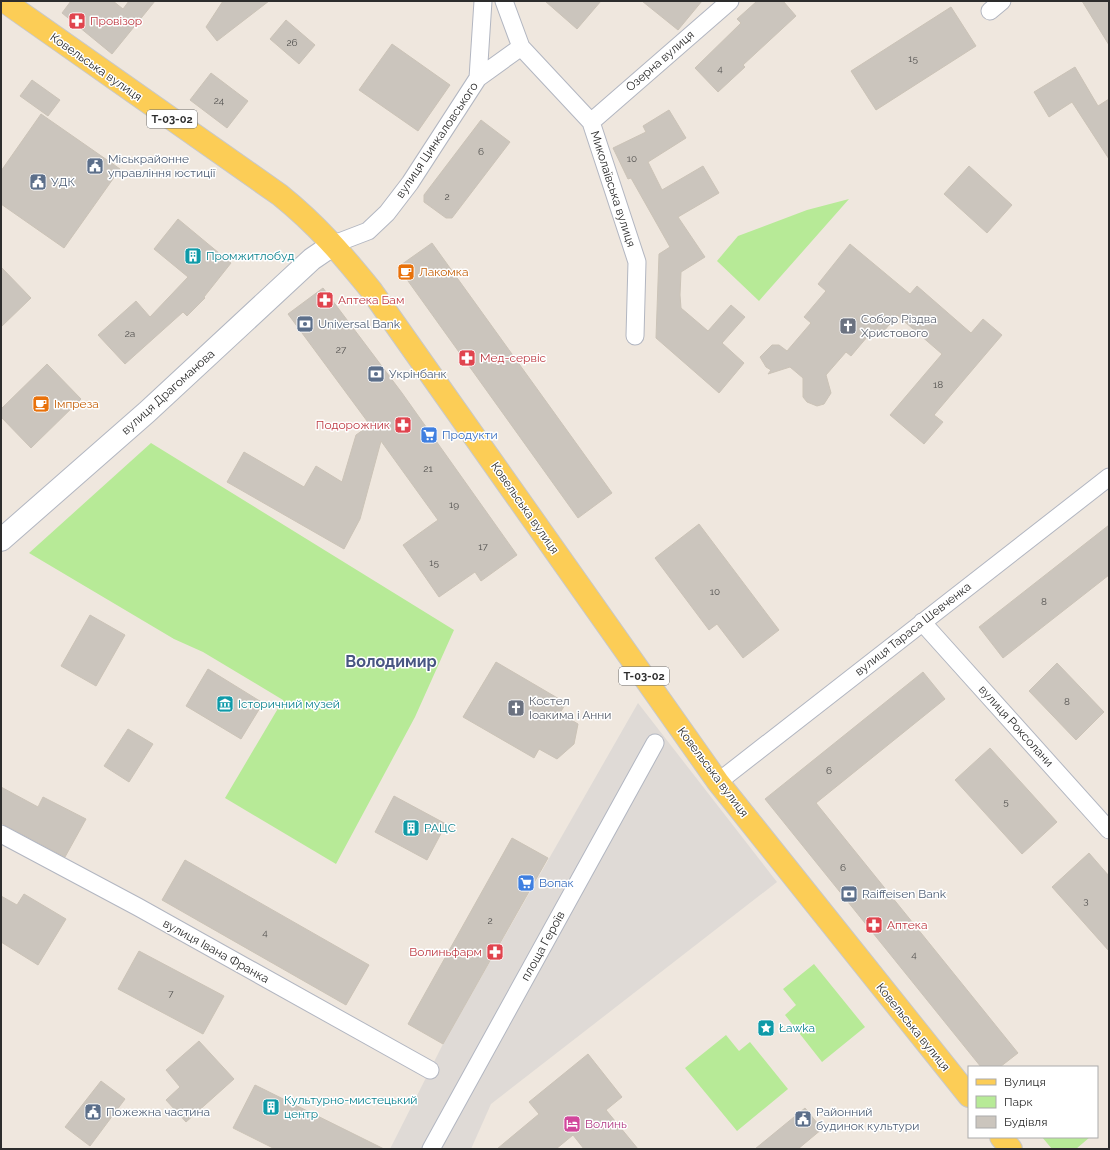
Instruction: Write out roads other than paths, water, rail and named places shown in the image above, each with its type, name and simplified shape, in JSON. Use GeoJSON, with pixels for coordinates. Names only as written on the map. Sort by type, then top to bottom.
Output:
{"type":"FeatureCollection","features":[{"type":"Feature","properties":{"kind":"main road","name":"Ковельська вулиця"},"geometry":{"type":"LineString","coordinates":[[4,1],[280,195],[310,219],[334,244],[371,290],[718,782],[968,1095]]}},
{"type":"Feature","properties":{"kind":"main road"},"geometry":{"type":"LineString","coordinates":[[1002,1138],[1011,1149]]}},
{"type":"Feature","properties":{"kind":"street","name":"вулиця Цинкаловського"},"geometry":{"type":"LineString","coordinates":[[334,244],[368,231],[387,213],[410,183],[478,78],[483,1]]}},
{"type":"Feature","properties":{"kind":"street","name":"Миколаївська вулиця"},"geometry":{"type":"LineString","coordinates":[[504,1],[521,47],[591,122],[638,262],[635,336]]}},
{"type":"Feature","properties":{"kind":"street","name":"Озерна вулиця"},"geometry":{"type":"LineString","coordinates":[[591,122],[730,1]]}},
{"type":"Feature","properties":{"kind":"street"},"geometry":{"type":"LineString","coordinates":[[478,78],[521,47]]}},
{"type":"Feature","properties":{"kind":"street","name":"вулиця Драгоманова"},"geometry":{"type":"LineString","coordinates":[[1,540],[147,412],[312,259],[334,244]]}},
{"type":"Feature","properties":{"kind":"street","name":"вулиця Тараса Шевченка"},"geometry":{"type":"LineString","coordinates":[[718,782],[1109,477]]}},
{"type":"Feature","properties":{"kind":"street","name":"вулиця Роксолани"},"geometry":{"type":"LineString","coordinates":[[922,622],[1109,830]]}},
{"type":"Feature","properties":{"kind":"street","name":"площа Героїв"},"geometry":{"type":"LineString","coordinates":[[431,1149],[655,742]]}},
{"type":"Feature","properties":{"kind":"street","name":"вулиця Івана Франка"},"geometry":{"type":"LineString","coordinates":[[1,834],[132,904],[430,1070]]}},
{"type":"Feature","properties":{"kind":"place","name":"Провізор"},"geometry":{"type":"Point","coordinates":[77,21]}},
{"type":"Feature","properties":{"kind":"place","name":"Міськрайонне управління юстиції"},"geometry":{"type":"Point","coordinates":[95,166]}},
{"type":"Feature","properties":{"kind":"place","name":"УДК"},"geometry":{"type":"Point","coordinates":[38,182]}},
{"type":"Feature","properties":{"kind":"place","name":"Промжитлобуд"},"geometry":{"type":"Point","coordinates":[193,256]}},
{"type":"Feature","properties":{"kind":"place","name":"Лакомка"},"geometry":{"type":"Point","coordinates":[406,272]}},
{"type":"Feature","properties":{"kind":"place","name":"Аптека Бам"},"geometry":{"type":"Point","coordinates":[325,300]}},
{"type":"Feature","properties":{"kind":"place","name":"Universal Bank"},"geometry":{"type":"Point","coordinates":[305,324]}},
{"type":"Feature","properties":{"kind":"place","name":"Собор Різдва Христового"},"geometry":{"type":"Point","coordinates":[848,326]}},
{"type":"Feature","properties":{"kind":"place","name":"Мед-сервіс"},"geometry":{"type":"Point","coordinates":[467,358]}},
{"type":"Feature","properties":{"kind":"place","name":"Укрінбанк"},"geometry":{"type":"Point","coordinates":[376,374]}},
{"type":"Feature","properties":{"kind":"place","name":"Імпреза"},"geometry":{"type":"Point","coordinates":[41,404]}},
{"type":"Feature","properties":{"kind":"place","name":"Подорожник"},"geometry":{"type":"Point","coordinates":[403,425]}},
{"type":"Feature","properties":{"kind":"place","name":"Продукти"},"geometry":{"type":"Point","coordinates":[429,435]}},
{"type":"Feature","properties":{"kind":"place","name":"Історичний музей"},"geometry":{"type":"Point","coordinates":[225,704]}},
{"type":"Feature","properties":{"kind":"place","name":"Костел Іоакима і Анни"},"geometry":{"type":"Point","coordinates":[516,708]}},
{"type":"Feature","properties":{"kind":"place","name":"РАЦС"},"geometry":{"type":"Point","coordinates":[411,828]}},
{"type":"Feature","properties":{"kind":"place","name":"Вопак"},"geometry":{"type":"Point","coordinates":[526,883]}},
{"type":"Feature","properties":{"kind":"place","name":"Raiffeisen Bank"},"geometry":{"type":"Point","coordinates":[849,894]}},
{"type":"Feature","properties":{"kind":"place","name":"Аптека"},"geometry":{"type":"Point","coordinates":[874,925]}},
{"type":"Feature","properties":{"kind":"place","name":"Волиньфарм"},"geometry":{"type":"Point","coordinates":[495,952]}},
{"type":"Feature","properties":{"kind":"place","name":"Ławka"},"geometry":{"type":"Point","coordinates":[766,1028]}},
{"type":"Feature","properties":{"kind":"place","name":"Культурно-мистецький центр"},"geometry":{"type":"Point","coordinates":[271,1107]}},
{"type":"Feature","properties":{"kind":"place","name":"Пожежна частина"},"geometry":{"type":"Point","coordinates":[93,1112]}},
{"type":"Feature","properties":{"kind":"place","name":"Районний будинок культури"},"geometry":{"type":"Point","coordinates":[803,1119]}},
{"type":"Feature","properties":{"kind":"place","name":"Волинь"},"geometry":{"type":"Point","coordinates":[572,1124]}},
{"type":"Feature","properties":{"kind":"district","name":"Володимир"},"geometry":{"type":"Point","coordinates":[391,661]}}]}
